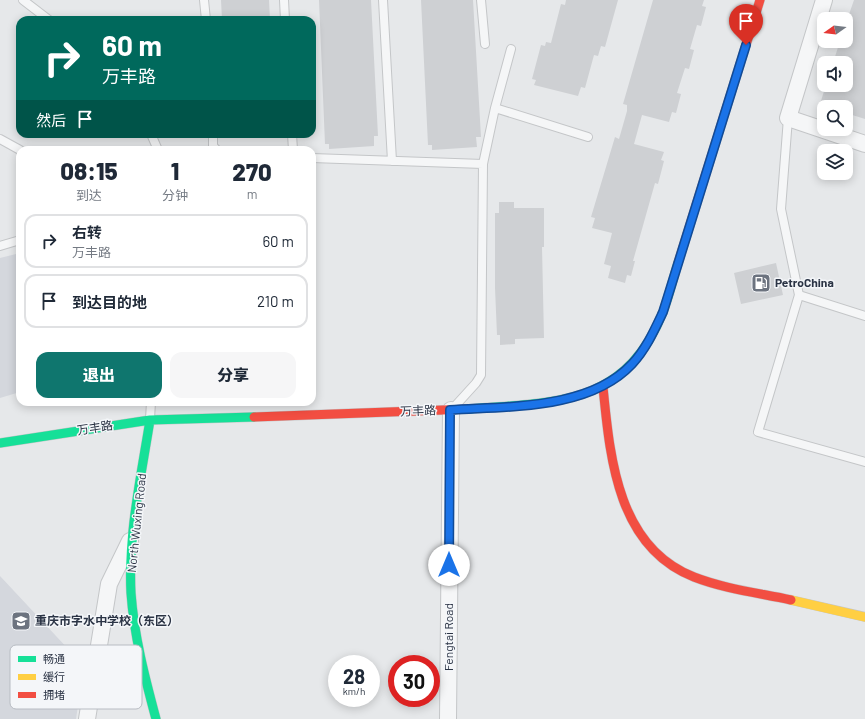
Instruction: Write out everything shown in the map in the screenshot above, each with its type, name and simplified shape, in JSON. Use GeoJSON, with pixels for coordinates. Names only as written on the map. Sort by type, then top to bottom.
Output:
{"type":"FeatureCollection","features":[{"type":"Feature","properties":{"kind":"street","name":"万丰路"},"geometry":{"type":"LineString","coordinates":[[0,443],[150,420],[450,410],[534,404],[572,398],[603,387],[632,365],[649,341],[663,312],[760,0]]}},
{"type":"Feature","properties":{"kind":"street"},"geometry":{"type":"LineString","coordinates":[[824,0],[788,118],[865,144]]}},
{"type":"Feature","properties":{"kind":"street"},"geometry":{"type":"LineString","coordinates":[[603,387],[612,466],[621,495],[634,524],[650,546],[673,566],[700,579],[728,587],[865,616]]}},
{"type":"Feature","properties":{"kind":"street","name":"Fengtai Road"},"geometry":{"type":"LineString","coordinates":[[448,719],[450,410]]}},
{"type":"Feature","properties":{"kind":"street","name":"North Wuxing Road"},"geometry":{"type":"LineString","coordinates":[[138,645],[136,635],[130,573],[133,534],[150,420]]}},
{"type":"Feature","properties":{"kind":"street"},"geometry":{"type":"LineString","coordinates":[[99,645],[109,584],[133,534]]}},
{"type":"Feature","properties":{"kind":"street","name":"North Wuxing Road"},"geometry":{"type":"LineString","coordinates":[[142,660],[156,719]]}},
{"type":"Feature","properties":{"kind":"street"},"geometry":{"type":"LineString","coordinates":[[87,719],[89,709]]}},
{"type":"Feature","properties":{"kind":"lane"},"geometry":{"type":"LineString","coordinates":[[22,0],[44,16]]}},
{"type":"Feature","properties":{"kind":"lane"},"geometry":{"type":"LineString","coordinates":[[204,0],[206,16]]}},
{"type":"Feature","properties":{"kind":"lane"},"geometry":{"type":"LineString","coordinates":[[284,0],[285,16]]}},
{"type":"Feature","properties":{"kind":"lane"},"geometry":{"type":"LineString","coordinates":[[383,0],[392,161]]}},
{"type":"Feature","properties":{"kind":"lane"},"geometry":{"type":"LineString","coordinates":[[481,0],[485,44]]}},
{"type":"Feature","properties":{"kind":"lane"},"geometry":{"type":"LineString","coordinates":[[450,410],[476,384],[481,375],[483,164],[495,108],[511,49]]}},
{"type":"Feature","properties":{"kind":"lane"},"geometry":{"type":"LineString","coordinates":[[495,108],[588,137]]}},
{"type":"Feature","properties":{"kind":"lane"},"geometry":{"type":"LineString","coordinates":[[788,118],[781,208],[799,295],[758,432],[865,462]]}},
{"type":"Feature","properties":{"kind":"lane"},"geometry":{"type":"LineString","coordinates":[[0,139],[16,148]]}},
{"type":"Feature","properties":{"kind":"lane"},"geometry":{"type":"LineString","coordinates":[[316,158],[483,164]]}},
{"type":"Feature","properties":{"kind":"lane"},"geometry":{"type":"LineString","coordinates":[[0,246],[16,241]]}},
{"type":"Feature","properties":{"kind":"lane"},"geometry":{"type":"LineString","coordinates":[[799,295],[865,316]]}},
{"type":"Feature","properties":{"kind":"lane"},"geometry":{"type":"LineString","coordinates":[[150,420],[152,406]]}},
{"type":"Feature","properties":{"kind":"shaded area"},"geometry":{"type":"Polygon","coordinates":[[[16,254],[16,393],[0,398],[0,258],[16,254]]]}},
{"type":"Feature","properties":{"kind":"shaded area"},"geometry":{"type":"Polygon","coordinates":[[[0,576],[64,645],[10,645],[10,709],[78,709],[76,719],[0,719],[0,576]]]}},
{"type":"Feature","properties":{"kind":"building"},"geometry":{"type":"Polygon","coordinates":[[[221,0],[269,0],[270,16],[222,16],[221,0]]]}},
{"type":"Feature","properties":{"kind":"building"},"geometry":{"type":"Polygon","coordinates":[[[319,0],[371,0],[378,136],[374,136],[374,146],[329,149],[329,144],[325,144],[319,0]]]}},
{"type":"Feature","properties":{"kind":"building"},"geometry":{"type":"Polygon","coordinates":[[[421,0],[473,0],[481,137],[476,137],[477,147],[432,150],[432,145],[428,145],[421,0]]]}},
{"type":"Feature","properties":{"kind":"building"},"geometry":{"type":"Polygon","coordinates":[[[566,0],[618,0],[605,47],[601,46],[598,56],[594,55],[585,88],[581,87],[578,96],[534,85],[536,80],[532,79],[541,45],[545,46],[546,42],[551,43],[561,4],[565,5],[566,0]]]}},
{"type":"Feature","properties":{"kind":"building"},"geometry":{"type":"Polygon","coordinates":[[[653,0],[704,0],[702,6],[706,7],[701,26],[697,25],[690,49],[694,50],[689,69],[685,68],[677,93],[681,94],[676,113],[672,112],[669,122],[642,115],[634,144],[664,152],[661,160],[664,161],[658,184],[655,183],[633,261],[635,261],[631,276],[627,275],[625,283],[608,278],[611,266],[604,264],[612,233],[592,228],[595,218],[591,217],[615,137],[619,139],[627,111],[627,105],[623,104],[653,0]]]}},
{"type":"Feature","properties":{"kind":"building"},"geometry":{"type":"Polygon","coordinates":[[[854,0],[865,0],[865,119],[853,115],[853,100],[821,100],[824,92],[853,92],[853,56],[835,56],[838,48],[853,48],[853,12],[850,12],[854,0]]]}},
{"type":"Feature","properties":{"kind":"building"},"geometry":{"type":"Polygon","coordinates":[[[499,202],[514,202],[514,208],[544,208],[544,247],[542,247],[544,338],[515,339],[515,344],[500,345],[500,335],[497,335],[495,288],[495,213],[499,213],[499,202]]]}},
{"type":"Feature","properties":{"kind":"building"},"geometry":{"type":"Polygon","coordinates":[[[776,263],[783,295],[741,304],[734,273],[776,263]]]}},
{"type":"Feature","properties":{"kind":"traffic: fast"},"geometry":{"type":"LineString","coordinates":[[470,409],[560,400],[585,393],[608,382],[629,366],[647,343],[663,312],[678,263]]}},
{"type":"Feature","properties":{"kind":"traffic: fast"},"geometry":{"type":"LineString","coordinates":[[0,443],[150,420],[254,417]]}},
{"type":"Feature","properties":{"kind":"traffic: fast"},"geometry":{"type":"LineString","coordinates":[[138,645],[132,609],[131,550],[139,484],[150,420]]}},
{"type":"Feature","properties":{"kind":"traffic: fast"},"geometry":{"type":"LineString","coordinates":[[142,663],[156,719]]}},
{"type":"Feature","properties":{"kind":"traffic: slow"},"geometry":{"type":"LineString","coordinates":[[791,600],[865,617]]}},
{"type":"Feature","properties":{"kind":"traffic: jam"},"geometry":{"type":"LineString","coordinates":[[678,263],[760,0]]}},
{"type":"Feature","properties":{"kind":"traffic: jam"},"geometry":{"type":"LineString","coordinates":[[603,387],[609,442],[622,497],[633,522],[648,544],[668,563],[694,577],[730,588],[791,600]]}},
{"type":"Feature","properties":{"kind":"traffic: jam"},"geometry":{"type":"LineString","coordinates":[[254,417],[470,409]]}},
{"type":"Feature","properties":{"kind":"place","name":"PetroChina"},"geometry":{"type":"Point","coordinates":[761,283]}},
{"type":"Feature","properties":{"kind":"place","name":"重庆市字水中学校（东区）"},"geometry":{"type":"Point","coordinates":[21,621]}},
{"type":"Feature","properties":{"kind":"route"},"geometry":{"type":"LineString","coordinates":[[449,565],[450,410],[534,404],[572,398],[603,387],[632,365],[649,341],[663,312],[746,45]]}}]}
